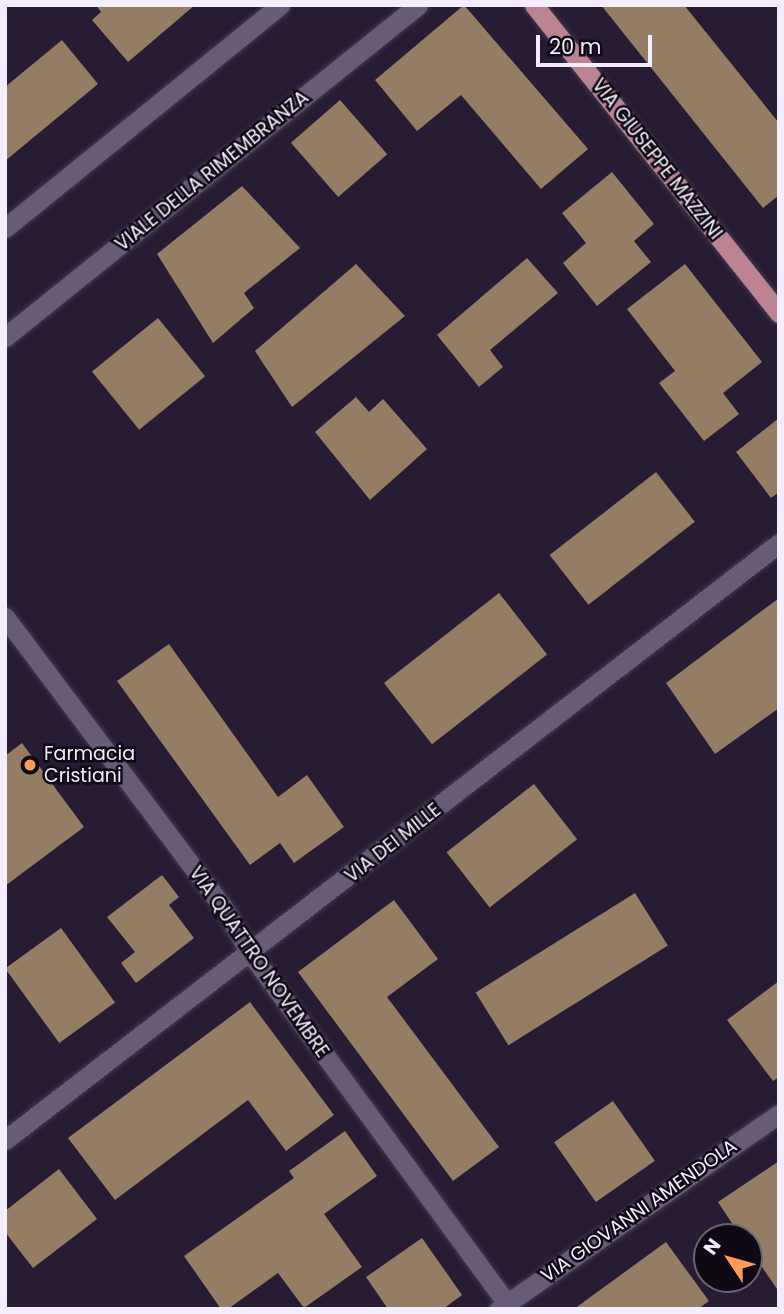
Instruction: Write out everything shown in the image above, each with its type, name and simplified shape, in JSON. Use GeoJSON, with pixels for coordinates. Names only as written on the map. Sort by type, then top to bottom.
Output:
{"type":"FeatureCollection","features":[{"type":"Feature","properties":{"kind":"main road","name":"VIA GIUSEPPE MAZZINI"},"geometry":{"type":"LineString","coordinates":[[534,5],[779,313]]}},
{"type":"Feature","properties":{"kind":"street"},"geometry":{"type":"LineString","coordinates":[[5,228],[280,5]]}},
{"type":"Feature","properties":{"kind":"street","name":"VIALE DELLA RIMEMBRANZA"},"geometry":{"type":"LineString","coordinates":[[5,337],[418,5]]}},
{"type":"Feature","properties":{"kind":"street","name":"VIA DEI MILLE"},"geometry":{"type":"LineString","coordinates":[[5,1140],[251,954],[779,543]]}},
{"type":"Feature","properties":{"kind":"street","name":"VIA QUATTRO NOVEMBRE"},"geometry":{"type":"LineString","coordinates":[[5,617],[223,907],[251,954],[506,1307]]}},
{"type":"Feature","properties":{"kind":"street","name":"VIA GIOVANNI AMENDOLA"},"geometry":{"type":"LineString","coordinates":[[506,1307],[779,1114]]}},
{"type":"Feature","properties":{"kind":"building"},"geometry":{"type":"Polygon","coordinates":[[[96,5],[195,5],[128,62],[92,20],[101,12],[96,5]]]}},
{"type":"Feature","properties":{"kind":"building"},"geometry":{"type":"Polygon","coordinates":[[[464,5],[588,149],[541,189],[461,95],[417,131],[375,80],[464,5]]]}},
{"type":"Feature","properties":{"kind":"building"},"geometry":{"type":"Polygon","coordinates":[[[601,5],[684,5],[779,123],[779,195],[763,208],[601,5]]]}},
{"type":"Feature","properties":{"kind":"building"},"geometry":{"type":"Polygon","coordinates":[[[62,40],[98,84],[5,161],[5,87],[62,40]]]}},
{"type":"Feature","properties":{"kind":"building"},"geometry":{"type":"Polygon","coordinates":[[[340,100],[387,154],[338,197],[291,143],[340,100]]]}},
{"type":"Feature","properties":{"kind":"building"},"geometry":{"type":"Polygon","coordinates":[[[612,172],[654,224],[634,241],[651,262],[597,306],[563,263],[586,243],[562,213],[612,172]]]}},
{"type":"Feature","properties":{"kind":"building"},"geometry":{"type":"Polygon","coordinates":[[[242,186],[300,248],[244,293],[254,308],[213,343],[157,254],[242,186]]]}},
{"type":"Feature","properties":{"kind":"building"},"geometry":{"type":"Polygon","coordinates":[[[527,258],[558,293],[490,350],[503,367],[479,387],[437,335],[527,258]]]}},
{"type":"Feature","properties":{"kind":"building"},"geometry":{"type":"Polygon","coordinates":[[[356,264],[405,316],[292,407],[255,351],[356,264]]]}},
{"type":"Feature","properties":{"kind":"building"},"geometry":{"type":"Polygon","coordinates":[[[685,264],[762,362],[723,393],[739,414],[704,441],[659,383],[675,371],[627,309],[685,264]]]}},
{"type":"Feature","properties":{"kind":"building"},"geometry":{"type":"Polygon","coordinates":[[[158,318],[205,376],[139,430],[92,371],[158,318]]]}},
{"type":"Feature","properties":{"kind":"building"},"geometry":{"type":"Polygon","coordinates":[[[356,397],[369,412],[383,399],[427,449],[370,500],[315,432],[356,397]]]}},
{"type":"Feature","properties":{"kind":"building"},"geometry":{"type":"Polygon","coordinates":[[[779,418],[779,492],[771,498],[736,452],[779,418]]]}},
{"type":"Feature","properties":{"kind":"building"},"geometry":{"type":"Polygon","coordinates":[[[656,472],[695,522],[588,605],[550,555],[656,472]]]}},
{"type":"Feature","properties":{"kind":"building"},"geometry":{"type":"Polygon","coordinates":[[[499,593],[547,654],[432,744],[384,683],[499,593]]]}},
{"type":"Feature","properties":{"kind":"building"},"geometry":{"type":"Polygon","coordinates":[[[779,598],[779,708],[715,754],[666,683],[779,598]]]}},
{"type":"Feature","properties":{"kind":"building"},"geometry":{"type":"Polygon","coordinates":[[[169,644],[278,797],[307,775],[344,827],[294,863],[280,843],[250,865],[117,681],[169,644]]]}},
{"type":"Feature","properties":{"kind":"building"},"geometry":{"type":"Polygon","coordinates":[[[22,743],[84,827],[5,886],[5,756],[22,743]]]}},
{"type":"Feature","properties":{"kind":"building"},"geometry":{"type":"Polygon","coordinates":[[[534,784],[577,839],[490,907],[447,852],[534,784]]]}},
{"type":"Feature","properties":{"kind":"building"},"geometry":{"type":"Polygon","coordinates":[[[162,875],[179,897],[169,905],[194,938],[136,983],[121,963],[135,952],[107,917],[162,875]]]}},
{"type":"Feature","properties":{"kind":"building"},"geometry":{"type":"Polygon","coordinates":[[[635,893],[668,946],[508,1045],[476,993],[635,893]]]}},
{"type":"Feature","properties":{"kind":"building"},"geometry":{"type":"Polygon","coordinates":[[[394,900],[438,959],[387,997],[499,1147],[453,1181],[298,972],[394,900]]]}},
{"type":"Feature","properties":{"kind":"building"},"geometry":{"type":"Polygon","coordinates":[[[61,928],[115,1002],[59,1043],[5,969],[61,928]]]}},
{"type":"Feature","properties":{"kind":"building"},"geometry":{"type":"Polygon","coordinates":[[[779,981],[779,1077],[773,1081],[727,1020],[779,981]]]}},
{"type":"Feature","properties":{"kind":"building"},"geometry":{"type":"Polygon","coordinates":[[[250,1002],[334,1115],[286,1151],[248,1100],[115,1200],[68,1138],[250,1002]]]}},
{"type":"Feature","properties":{"kind":"building"},"geometry":{"type":"Polygon","coordinates":[[[613,1101],[655,1161],[596,1202],[554,1142],[613,1101]]]}},
{"type":"Feature","properties":{"kind":"building"},"geometry":{"type":"Polygon","coordinates":[[[345,1131],[377,1176],[324,1214],[362,1267],[304,1308],[278,1273],[228,1309],[221,1309],[184,1256],[294,1178],[289,1171],[345,1131]]]}},
{"type":"Feature","properties":{"kind":"building"},"geometry":{"type":"Polygon","coordinates":[[[779,1161],[779,1292],[763,1269],[763,1223],[732,1223],[718,1202],[779,1161]]]}},
{"type":"Feature","properties":{"kind":"building"},"geometry":{"type":"Polygon","coordinates":[[[59,1169],[97,1219],[33,1268],[5,1232],[5,1211],[59,1169]]]}},
{"type":"Feature","properties":{"kind":"building"},"geometry":{"type":"Polygon","coordinates":[[[422,1238],[462,1295],[443,1309],[388,1309],[366,1277],[422,1238]]]}},
{"type":"Feature","properties":{"kind":"building"},"geometry":{"type":"Polygon","coordinates":[[[666,1242],[693,1279],[693,1293],[703,1293],[709,1301],[698,1309],[574,1309],[666,1242]]]}},
{"type":"Feature","properties":{"kind":"place","name":"Farmacia Cristiani"},"geometry":{"type":"Point","coordinates":[30,765]}}]}
